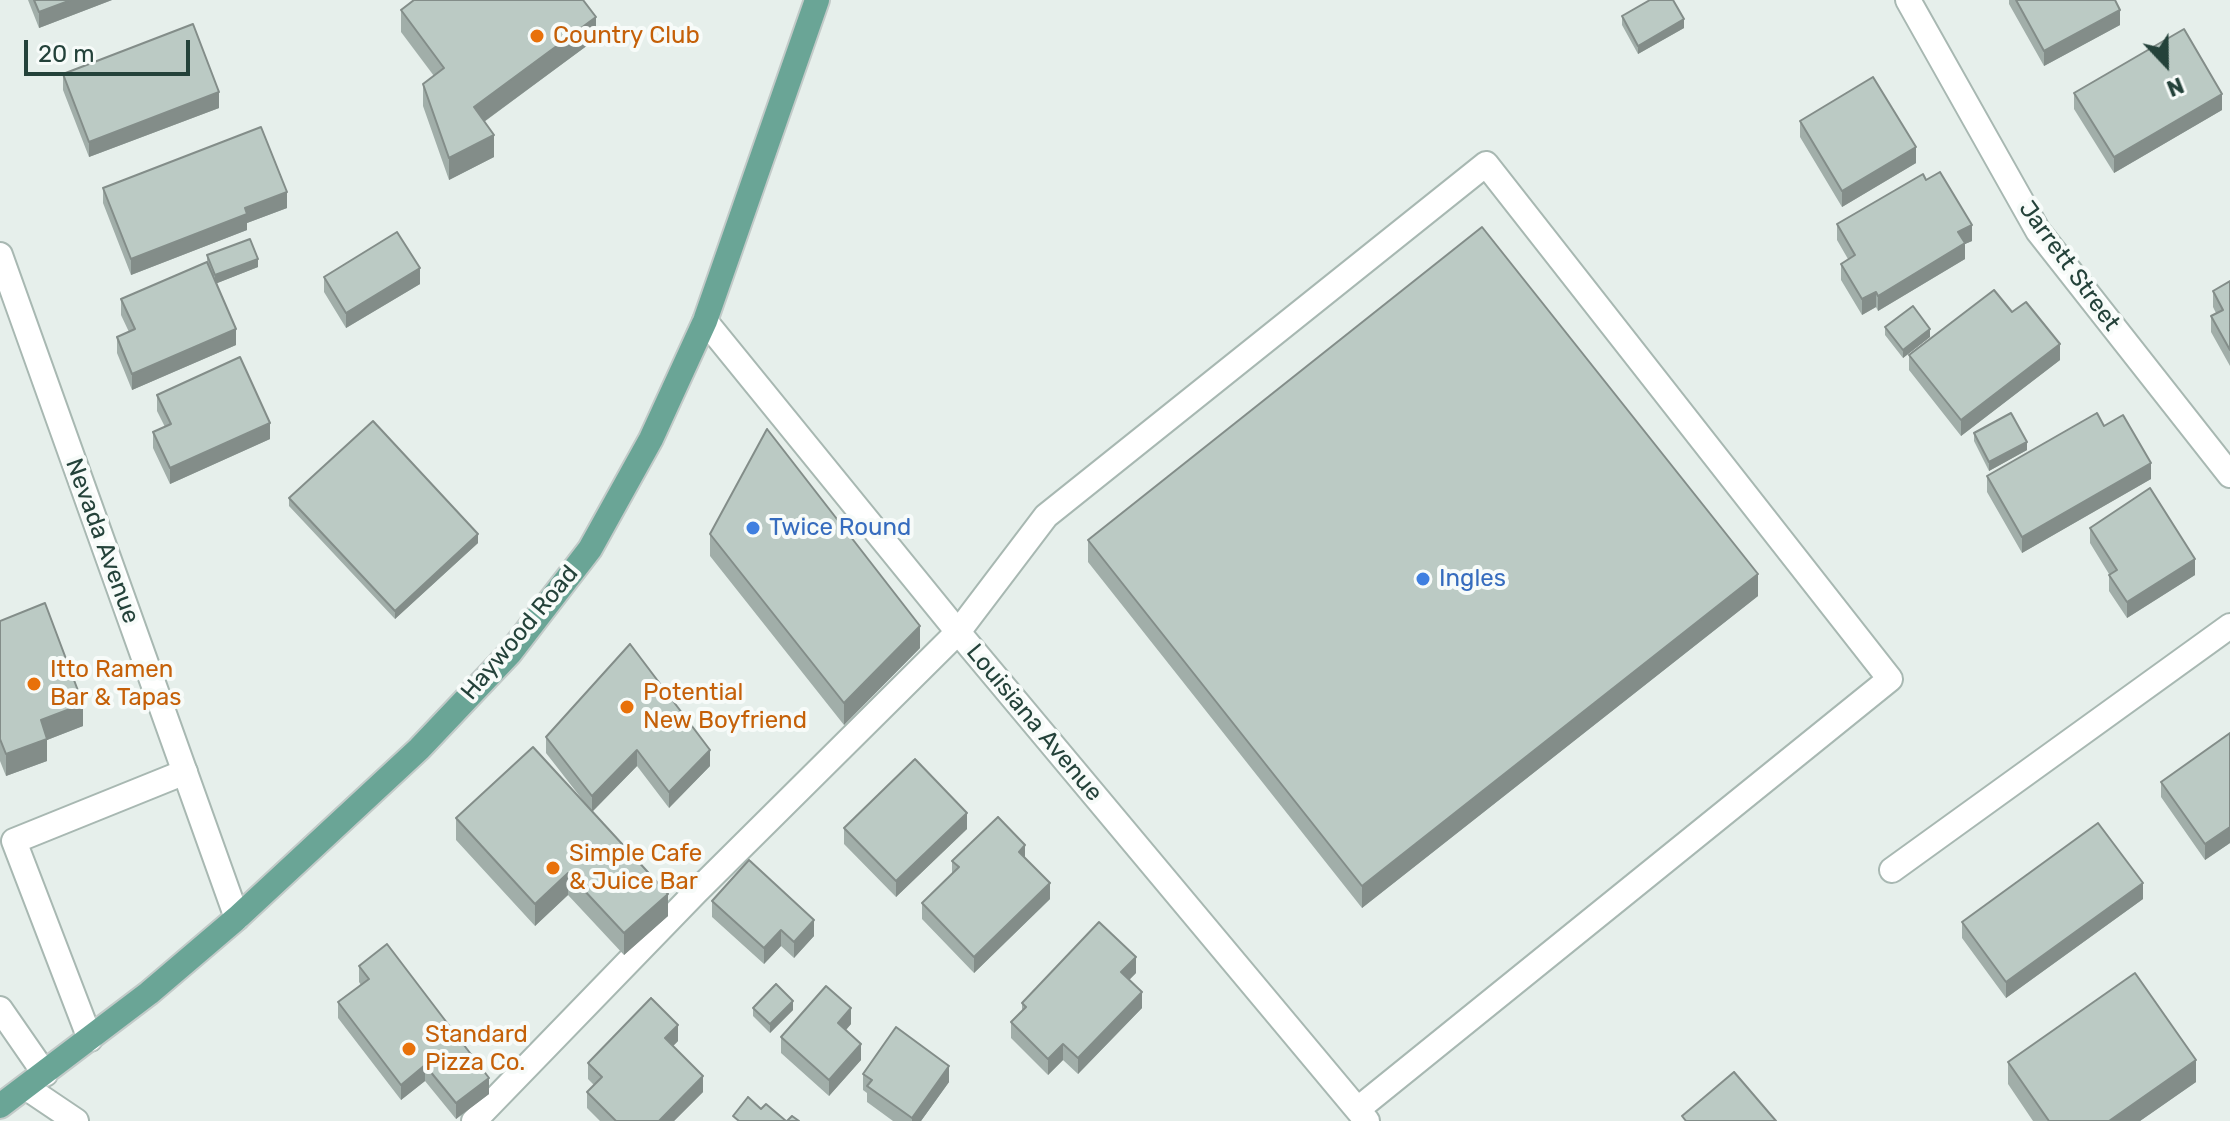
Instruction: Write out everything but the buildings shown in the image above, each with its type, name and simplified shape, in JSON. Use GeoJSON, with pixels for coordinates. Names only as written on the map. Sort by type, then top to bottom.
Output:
{"type":"FeatureCollection","features":[{"type":"Feature","properties":{"kind":"main road","name":"Haywood Road"},"geometry":{"type":"LineString","coordinates":[[0,1106],[90,1039],[237,918],[419,749],[510,653],[590,549],[651,439],[705,321],[817,0]]}},
{"type":"Feature","properties":{"kind":"street","name":"Jarrett Street"},"geometry":{"type":"LineString","coordinates":[[1908,0],[2038,231],[2230,475]]}},
{"type":"Feature","properties":{"kind":"street"},"geometry":{"type":"LineString","coordinates":[[474,1121],[696,892],[958,632],[1046,516],[1486,164],[1890,679],[1363,1115]]}},
{"type":"Feature","properties":{"kind":"street","name":"Nevada Avenue"},"geometry":{"type":"LineString","coordinates":[[0,255],[237,918]]}},
{"type":"Feature","properties":{"kind":"street","name":"Louisiana Avenue"},"geometry":{"type":"LineString","coordinates":[[705,321],[958,632],[1363,1115]]}},
{"type":"Feature","properties":{"kind":"street"},"geometry":{"type":"LineString","coordinates":[[1892,870],[2230,626]]}},
{"type":"Feature","properties":{"kind":"street"},"geometry":{"type":"LineString","coordinates":[[90,1039],[14,841],[185,772]]}},
{"type":"Feature","properties":{"kind":"street"},"geometry":{"type":"LineString","coordinates":[[0,1009],[36,1081],[76,1121]]}},
{"type":"Feature","properties":{"kind":"place","name":"Country Club"},"geometry":{"type":"Point","coordinates":[537,36]}},
{"type":"Feature","properties":{"kind":"place","name":"Twice Round"},"geometry":{"type":"Point","coordinates":[753,528]}},
{"type":"Feature","properties":{"kind":"place","name":"Ingles"},"geometry":{"type":"Point","coordinates":[1423,579]}},
{"type":"Feature","properties":{"kind":"place","name":"Itto Ramen Bar & Tapas"},"geometry":{"type":"Point","coordinates":[34,684]}},
{"type":"Feature","properties":{"kind":"place","name":"Potential New Boyfriend"},"geometry":{"type":"Point","coordinates":[627,707]}},
{"type":"Feature","properties":{"kind":"place","name":"Simple Cafe & Juice Bar"},"geometry":{"type":"Point","coordinates":[553,868]}},
{"type":"Feature","properties":{"kind":"place","name":"Standard Pizza Co."},"geometry":{"type":"Point","coordinates":[409,1049]}}]}
